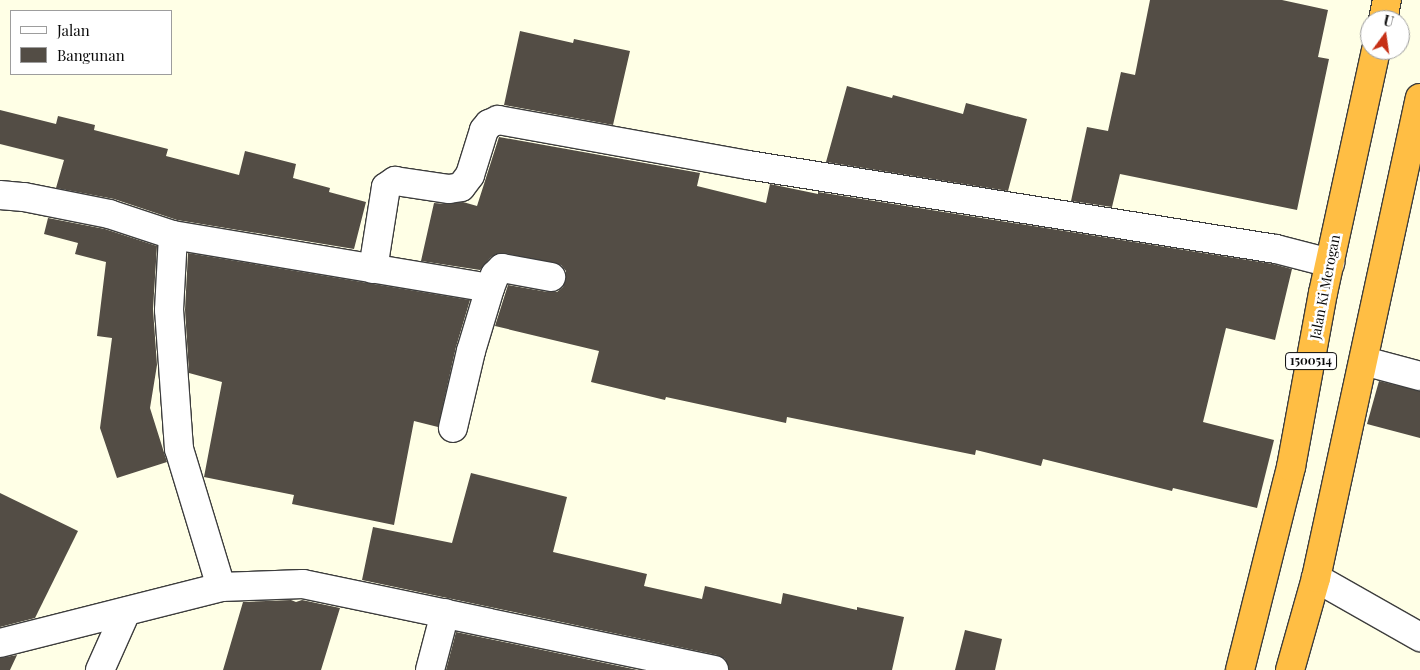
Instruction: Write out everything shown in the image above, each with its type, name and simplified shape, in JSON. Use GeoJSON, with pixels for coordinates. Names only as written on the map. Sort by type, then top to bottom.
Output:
{"type":"FeatureCollection","features":[{"type":"Feature","properties":{"kind":"highway","name":"Jalan Ki Merogan"},"geometry":{"type":"LineString","coordinates":[[1240,670],[1291,467],[1330,263],[1374,60]]}},
{"type":"Feature","properties":{"kind":"highway"},"geometry":{"type":"LineString","coordinates":[[1290,670],[1316,578],[1420,98]]}},
{"type":"Feature","properties":{"kind":"street"},"geometry":{"type":"LineString","coordinates":[[373,269],[386,187],[396,181],[449,189],[461,187],[470,175],[484,130],[489,124],[498,120],[757,167],[1276,249],[1330,263]]}},
{"type":"Feature","properties":{"kind":"street"},"geometry":{"type":"LineString","coordinates":[[0,195],[24,197],[109,214],[173,235],[490,288]]}},
{"type":"Feature","properties":{"kind":"street"},"geometry":{"type":"LineString","coordinates":[[173,235],[169,310],[179,449],[221,587]]}},
{"type":"Feature","properties":{"kind":"street"},"geometry":{"type":"LineString","coordinates":[[453,428],[471,351],[495,275],[502,268],[551,277]]}},
{"type":"Feature","properties":{"kind":"street"},"geometry":{"type":"LineString","coordinates":[[1364,361],[1420,376]]}},
{"type":"Feature","properties":{"kind":"street"},"geometry":{"type":"LineString","coordinates":[[1316,578],[1420,637]]}},
{"type":"Feature","properties":{"kind":"street"},"geometry":{"type":"LineString","coordinates":[[0,642],[221,587],[303,584],[714,670]]}},
{"type":"Feature","properties":{"kind":"street"},"geometry":{"type":"LineString","coordinates":[[100,670],[126,612]]}},
{"type":"Feature","properties":{"kind":"street"},"geometry":{"type":"LineString","coordinates":[[430,670],[445,614]]}},
{"type":"Feature","properties":{"kind":"building"},"geometry":{"type":"Polygon","coordinates":[[[1150,0],[1282,0],[1328,10],[1318,57],[1329,59],[1297,210],[1120,174],[1112,207],[1071,201],[1087,127],[1108,131],[1121,72],[1135,75],[1150,0]]]}},
{"type":"Feature","properties":{"kind":"building"},"geometry":{"type":"Polygon","coordinates":[[[520,31],[573,43],[574,39],[630,51],[613,125],[504,105],[520,31]]]}},
{"type":"Feature","properties":{"kind":"building"},"geometry":{"type":"Polygon","coordinates":[[[847,86],[892,98],[893,95],[963,114],[966,103],[1027,119],[1008,191],[826,162],[847,86]]]}},
{"type":"Feature","properties":{"kind":"building"},"geometry":{"type":"Polygon","coordinates":[[[0,110],[56,124],[58,116],[95,125],[94,130],[168,149],[166,156],[239,175],[245,151],[296,164],[293,178],[330,188],[329,192],[366,202],[354,249],[177,220],[114,199],[56,188],[64,160],[0,144],[0,110]]]}},
{"type":"Feature","properties":{"kind":"building"},"geometry":{"type":"Polygon","coordinates":[[[499,137],[700,173],[697,186],[766,203],[770,184],[818,194],[818,192],[1273,264],[1292,269],[1275,340],[1226,328],[1203,422],[1274,440],[1257,508],[1173,488],[1172,491],[1043,459],[1041,466],[976,450],[975,455],[787,417],[786,423],[666,397],[665,400],[591,382],[599,351],[495,326],[508,285],[557,292],[563,287],[566,279],[566,271],[561,265],[504,253],[491,257],[480,270],[421,261],[434,203],[463,202],[477,206],[499,137]]]}},
{"type":"Feature","properties":{"kind":"building"},"geometry":{"type":"Polygon","coordinates":[[[48,218],[105,229],[157,246],[153,309],[157,365],[150,408],[167,462],[117,478],[100,428],[112,338],[97,336],[106,262],[75,254],[78,243],[44,234],[48,218]]]}},
{"type":"Feature","properties":{"kind":"building"},"geometry":{"type":"Polygon","coordinates":[[[188,253],[470,300],[456,347],[438,427],[414,421],[394,525],[292,504],[294,495],[204,477],[222,382],[189,373],[185,310],[188,253]]]}},
{"type":"Feature","properties":{"kind":"building"},"geometry":{"type":"Polygon","coordinates":[[[1379,381],[1420,391],[1420,438],[1367,424],[1379,381]]]}},
{"type":"Feature","properties":{"kind":"building"},"geometry":{"type":"Polygon","coordinates":[[[471,473],[567,497],[553,552],[647,574],[644,586],[702,599],[705,586],[781,604],[783,593],[857,610],[857,607],[904,617],[892,670],[729,670],[725,659],[717,655],[362,580],[373,527],[452,543],[471,473]]]}},
{"type":"Feature","properties":{"kind":"building"},"geometry":{"type":"Polygon","coordinates":[[[0,493],[78,531],[35,618],[0,627],[0,493]]]}},
{"type":"Feature","properties":{"kind":"building"},"geometry":{"type":"Polygon","coordinates":[[[291,600],[296,602],[302,600],[340,608],[321,670],[223,670],[243,602],[291,600]]]}},
{"type":"Feature","properties":{"kind":"building"},"geometry":{"type":"Polygon","coordinates":[[[965,630],[1002,639],[995,670],[955,670],[965,630]]]}},
{"type":"Feature","properties":{"kind":"building"},"geometry":{"type":"Polygon","coordinates":[[[456,632],[638,670],[446,670],[456,632]]]}},
{"type":"Feature","properties":{"kind":"building"},"geometry":{"type":"Polygon","coordinates":[[[17,655],[10,670],[0,670],[0,658],[17,655]]]}}]}
